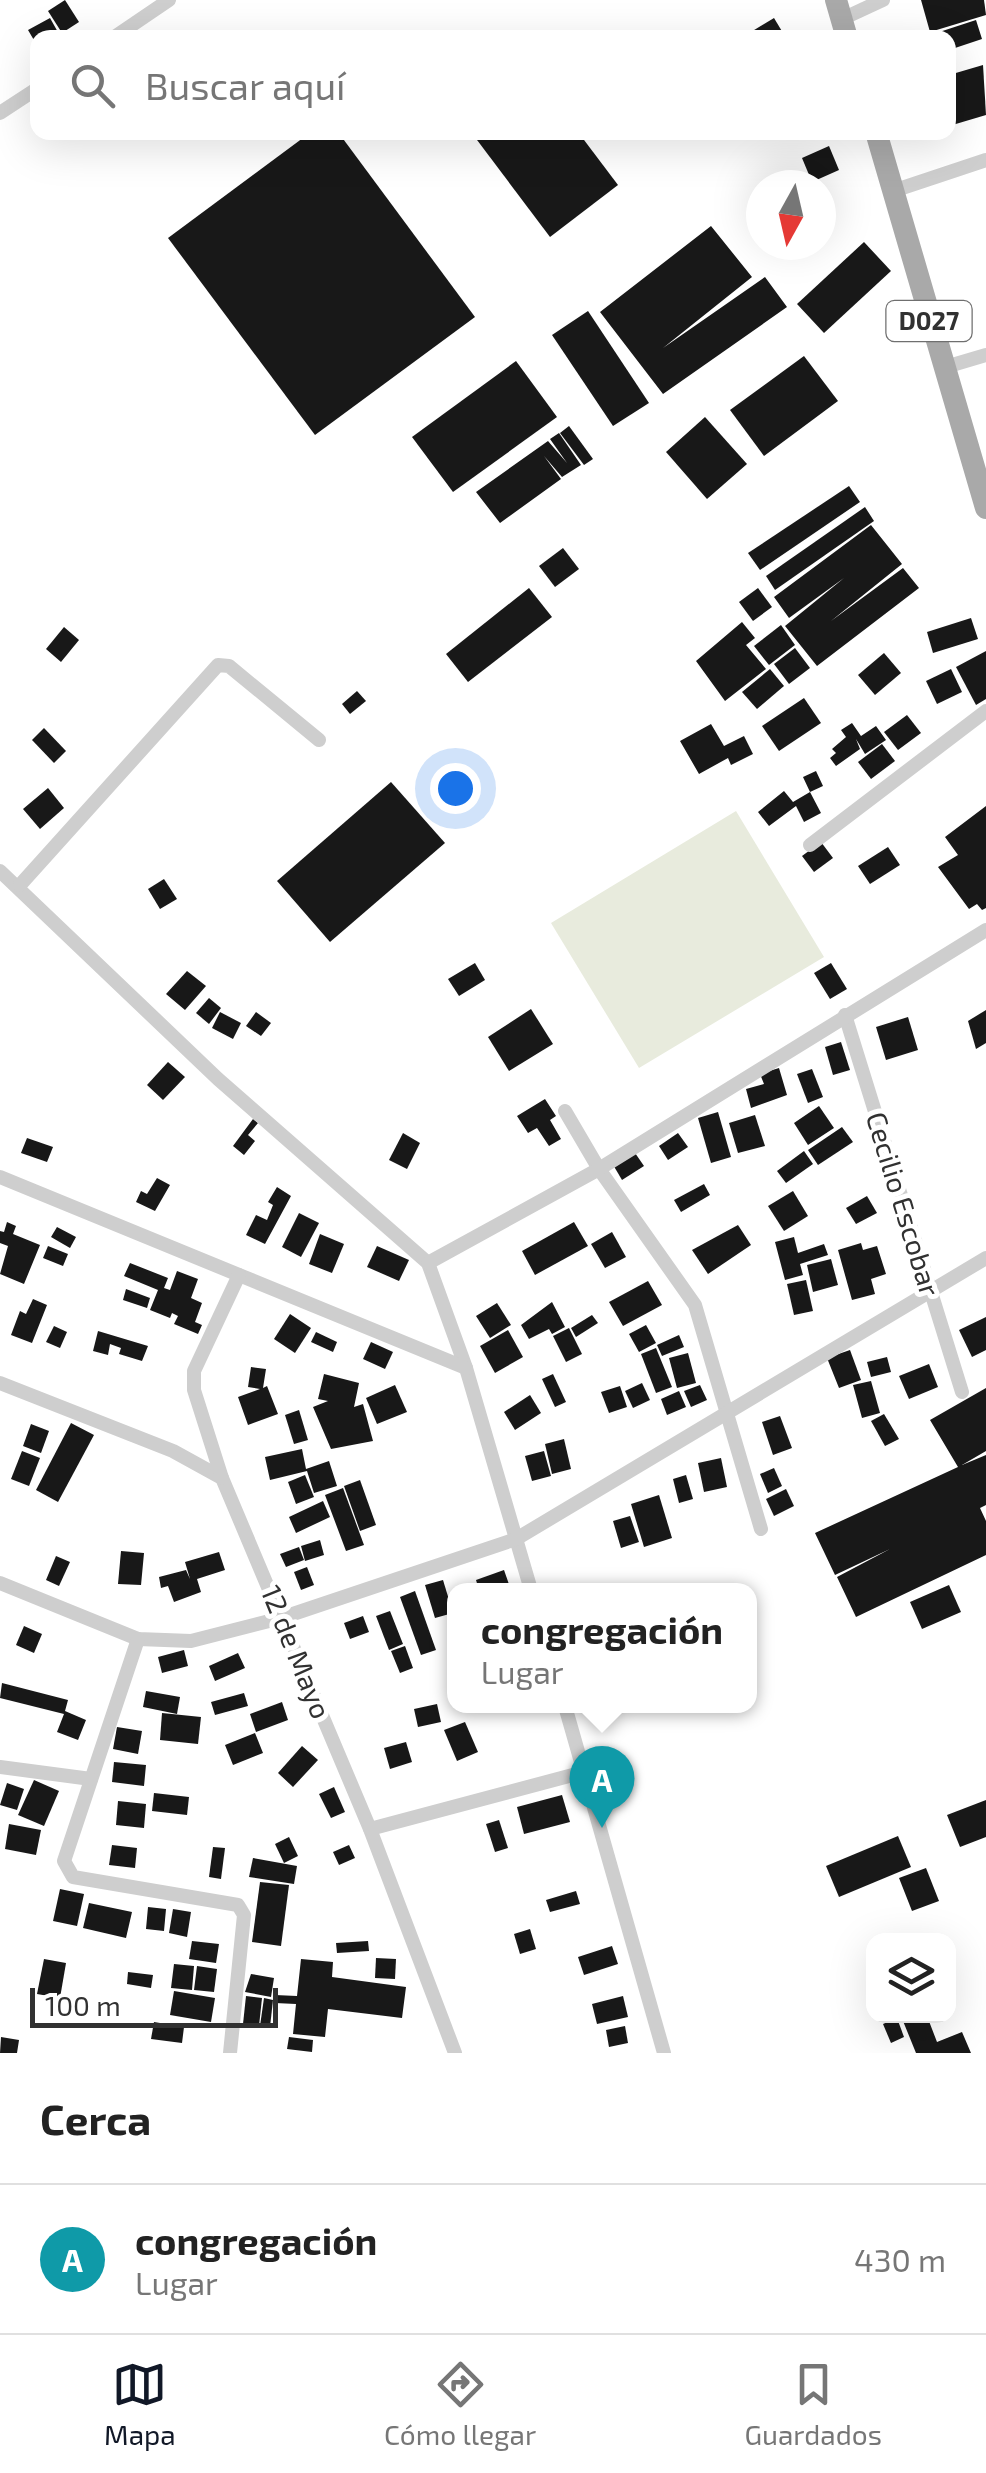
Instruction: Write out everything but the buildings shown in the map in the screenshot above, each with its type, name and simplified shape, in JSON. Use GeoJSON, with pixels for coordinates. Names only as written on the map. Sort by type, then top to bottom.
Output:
{"type":"FeatureCollection","features":[{"type":"Feature","properties":{"kind":"main road","name":"D027"},"geometry":{"type":"LineString","coordinates":[[878,140],[986,508]]}},
{"type":"Feature","properties":{"kind":"street"},"geometry":{"type":"LineString","coordinates":[[125,30],[169,0]]}},
{"type":"Feature","properties":{"kind":"street"},"geometry":{"type":"LineString","coordinates":[[842,19],[883,0]]}},
{"type":"Feature","properties":{"kind":"street"},"geometry":{"type":"LineString","coordinates":[[0,113],[30,93]]}},
{"type":"Feature","properties":{"kind":"street"},"geometry":{"type":"LineString","coordinates":[[893,191],[986,160]]}},
{"type":"Feature","properties":{"kind":"street"},"geometry":{"type":"LineString","coordinates":[[942,368],[986,355]]}},
{"type":"Feature","properties":{"kind":"street"},"geometry":{"type":"LineString","coordinates":[[20,885],[218,664],[228,666],[319,740]]}},
{"type":"Feature","properties":{"kind":"street"},"geometry":{"type":"LineString","coordinates":[[810,845],[986,711]]}},
{"type":"Feature","properties":{"kind":"street"},"geometry":{"type":"LineString","coordinates":[[0,871],[20,885],[218,1078],[428,1264],[466,1368],[530,1583]]}},
{"type":"Feature","properties":{"kind":"street"},"geometry":{"type":"LineString","coordinates":[[428,1264],[599,1169],[986,930]]}},
{"type":"Feature","properties":{"kind":"street","name":"Cecilio Escobar"},"geometry":{"type":"LineString","coordinates":[[844,1015],[962,1392]]}},
{"type":"Feature","properties":{"kind":"street"},"geometry":{"type":"LineString","coordinates":[[565,1111],[599,1169],[695,1306],[761,1529]]}},
{"type":"Feature","properties":{"kind":"street"},"geometry":{"type":"LineString","coordinates":[[0,1177],[466,1368]]}},
{"type":"Feature","properties":{"kind":"street"},"geometry":{"type":"LineString","coordinates":[[0,1583],[138,1639],[192,1640],[281,1618],[516,1539],[928,1289],[986,1258]]}},
{"type":"Feature","properties":{"kind":"street","name":"12 de Mayo"},"geometry":{"type":"LineString","coordinates":[[240,1275],[194,1372],[194,1390],[222,1478],[370,1829],[455,2053]]}},
{"type":"Feature","properties":{"kind":"street"},"geometry":{"type":"LineString","coordinates":[[0,1383],[174,1451],[222,1478]]}},
{"type":"Feature","properties":{"kind":"street"},"geometry":{"type":"LineString","coordinates":[[138,1639],[64,1862],[73,1877],[228,1900],[238,1905],[244,1915],[230,2053]]}},
{"type":"Feature","properties":{"kind":"street"},"geometry":{"type":"LineString","coordinates":[[567,1713],[664,2053]]}},
{"type":"Feature","properties":{"kind":"street"},"geometry":{"type":"LineString","coordinates":[[0,1767],[91,1779]]}},
{"type":"Feature","properties":{"kind":"street"},"geometry":{"type":"LineString","coordinates":[[370,1829],[584,1772]]}},
{"type":"Feature","properties":{"kind":"shaded area"},"geometry":{"type":"Polygon","coordinates":[[[736,811],[824,957],[639,1068],[551,923],[736,811]]]}},
{"type":"Feature","properties":{"kind":"place","name":"congregación"},"geometry":{"type":"Point","coordinates":[602,1828]}}]}
